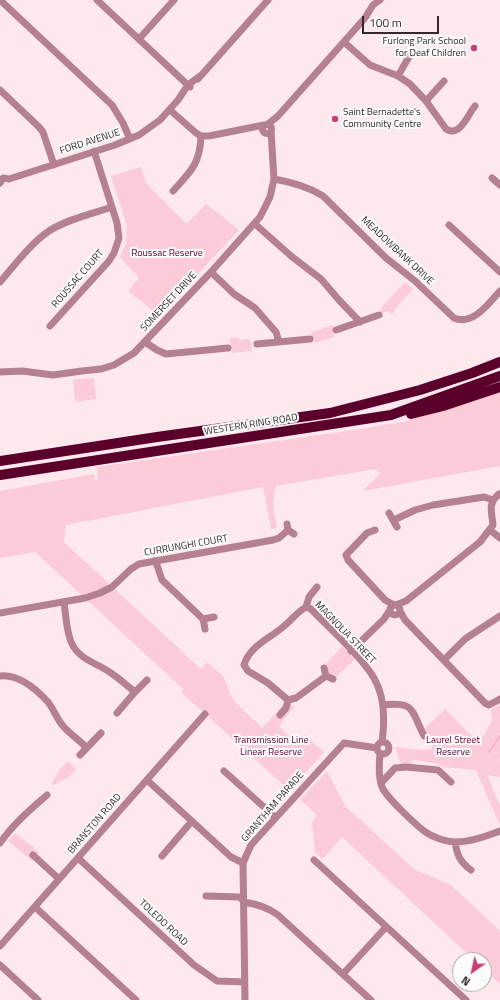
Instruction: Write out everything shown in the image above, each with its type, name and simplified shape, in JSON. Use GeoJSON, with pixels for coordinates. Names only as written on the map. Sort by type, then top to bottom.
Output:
{"type":"FeatureCollection","features":[{"type":"Feature","properties":{"kind":"highway"},"geometry":{"type":"LineString","coordinates":[[472,373],[500,355]]}},
{"type":"Feature","properties":{"kind":"highway","name":"WESTERN RING ROAD"},"geometry":{"type":"LineString","coordinates":[[0,461],[330,413],[420,390],[500,362]]}},
{"type":"Feature","properties":{"kind":"highway","name":"WESTERN RING ROAD"},"geometry":{"type":"LineString","coordinates":[[0,476],[391,415],[500,376]]}},
{"type":"Feature","properties":{"kind":"highway"},"geometry":{"type":"LineString","coordinates":[[391,415],[414,414],[500,387]]}},
{"type":"Feature","properties":{"kind":"street"},"geometry":{"type":"LineString","coordinates":[[0,0],[112,105],[121,118],[130,139]]}},
{"type":"Feature","properties":{"kind":"street"},"geometry":{"type":"LineString","coordinates":[[97,0],[189,86]]}},
{"type":"Feature","properties":{"kind":"street"},"geometry":{"type":"LineString","coordinates":[[139,39],[174,0]]}},
{"type":"Feature","properties":{"kind":"street","name":"FORD AVENUE"},"geometry":{"type":"LineString","coordinates":[[1,179],[9,179],[130,139],[154,126],[178,100],[186,94],[189,86],[197,82],[200,76],[268,0]]}},
{"type":"Feature","properties":{"kind":"street"},"geometry":{"type":"LineString","coordinates":[[170,110],[190,129],[201,136],[209,136],[252,128],[267,128],[370,14],[372,4],[382,0]]}},
{"type":"Feature","properties":{"kind":"street"},"geometry":{"type":"LineString","coordinates":[[344,42],[370,65],[398,76],[410,84],[426,100],[446,129],[451,132],[462,126],[475,106]]}},
{"type":"Feature","properties":{"kind":"street"},"geometry":{"type":"LineString","coordinates":[[398,76],[410,55]]}},
{"type":"Feature","properties":{"kind":"street"},"geometry":{"type":"LineString","coordinates":[[426,100],[444,81]]}},
{"type":"Feature","properties":{"kind":"street"},"geometry":{"type":"LineString","coordinates":[[0,90],[39,126],[43,132],[54,165]]}},
{"type":"Feature","properties":{"kind":"street","name":"SOMERSET DRIVE"},"geometry":{"type":"LineString","coordinates":[[0,372],[22,371],[53,376],[114,365],[134,353],[255,224],[267,204],[274,179],[272,145],[267,128]]}},
{"type":"Feature","properties":{"kind":"street"},"geometry":{"type":"LineString","coordinates":[[173,191],[189,174],[196,163],[200,151],[201,136]]}},
{"type":"Feature","properties":{"kind":"street","name":"ROUSSAC COURT"},"geometry":{"type":"LineString","coordinates":[[50,326],[109,261],[117,247],[119,231],[94,151]]}},
{"type":"Feature","properties":{"kind":"street"},"geometry":{"type":"LineString","coordinates":[[492,178],[500,185]]}},
{"type":"Feature","properties":{"kind":"street","name":"MEADOWBANK DRIVE"},"geometry":{"type":"LineString","coordinates":[[274,179],[300,184],[323,196],[386,258],[415,281],[454,318],[461,320],[478,314],[500,291]]}},
{"type":"Feature","properties":{"kind":"street"},"geometry":{"type":"LineString","coordinates":[[0,282],[49,230],[112,207]]}},
{"type":"Feature","properties":{"kind":"street"},"geometry":{"type":"LineString","coordinates":[[255,224],[291,256],[321,279],[360,322]]}},
{"type":"Feature","properties":{"kind":"street"},"geometry":{"type":"LineString","coordinates":[[449,225],[500,272]]}},
{"type":"Feature","properties":{"kind":"street"},"geometry":{"type":"LineString","coordinates":[[211,272],[234,294],[255,308],[276,332],[279,342]]}},
{"type":"Feature","properties":{"kind":"street"},"geometry":{"type":"LineString","coordinates":[[336,330],[379,316]]}},
{"type":"Feature","properties":{"kind":"street"},"geometry":{"type":"LineString","coordinates":[[256,344],[310,339]]}},
{"type":"Feature","properties":{"kind":"street"},"geometry":{"type":"LineString","coordinates":[[145,342],[166,354],[228,348]]}},
{"type":"Feature","properties":{"kind":"street"},"geometry":{"type":"LineString","coordinates":[[389,513],[395,524],[415,510],[433,505],[484,497],[491,499],[499,494]]}},
{"type":"Feature","properties":{"kind":"street"},"geometry":{"type":"LineString","coordinates":[[351,650],[384,619],[480,542],[493,525],[491,499]]}},
{"type":"Feature","properties":{"kind":"street","name":"CURRUNGHI COURT"},"geometry":{"type":"LineString","coordinates":[[0,613],[85,598],[112,587],[131,569],[140,564],[273,540],[279,538],[290,529]]}},
{"type":"Feature","properties":{"kind":"street"},"geometry":{"type":"LineString","coordinates":[[376,530],[367,533],[346,555],[348,560],[484,703],[489,705],[500,699]]}},
{"type":"Feature","properties":{"kind":"street"},"geometry":{"type":"LineString","coordinates":[[490,530],[500,538]]}},
{"type":"Feature","properties":{"kind":"street"},"geometry":{"type":"LineString","coordinates":[[154,562],[157,565],[162,580],[203,619],[205,629]]}},
{"type":"Feature","properties":{"kind":"street"},"geometry":{"type":"LineString","coordinates":[[306,607],[308,598],[317,587]]}},
{"type":"Feature","properties":{"kind":"street"},"geometry":{"type":"LineString","coordinates":[[64,602],[72,644],[82,656],[98,667],[110,672],[135,692]]}},
{"type":"Feature","properties":{"kind":"street","name":"MAGNOLIA STREET"},"geometry":{"type":"LineString","coordinates":[[288,700],[268,683],[248,671],[244,665],[245,659],[266,638],[280,630],[299,611],[306,607],[311,609],[351,650],[374,678],[383,705],[384,716],[379,770],[382,786],[390,799],[424,831],[436,837],[455,842],[477,839],[500,831]]}},
{"type":"Feature","properties":{"kind":"street"},"geometry":{"type":"LineString","coordinates":[[444,660],[465,639],[500,616]]}},
{"type":"Feature","properties":{"kind":"street"},"geometry":{"type":"LineString","coordinates":[[203,619],[214,617]]}},
{"type":"Feature","properties":{"kind":"street"},"geometry":{"type":"LineString","coordinates":[[280,715],[286,708],[288,700],[296,698],[329,677],[324,668]]}},
{"type":"Feature","properties":{"kind":"street"},"geometry":{"type":"LineString","coordinates":[[0,676],[12,676],[22,680],[48,703],[62,726],[86,747]]}},
{"type":"Feature","properties":{"kind":"street"},"geometry":{"type":"LineString","coordinates":[[117,713],[147,680]]}},
{"type":"Feature","properties":{"kind":"street"},"geometry":{"type":"LineString","coordinates":[[383,705],[406,705],[416,716],[424,736]]}},
{"type":"Feature","properties":{"kind":"street","name":"BRANSTON ROAD"},"geometry":{"type":"LineString","coordinates":[[0,946],[205,714]]}},
{"type":"Feature","properties":{"kind":"street"},"geometry":{"type":"LineString","coordinates":[[80,754],[101,733]]}},
{"type":"Feature","properties":{"kind":"street","name":"GRANTHAM PARADE"},"geometry":{"type":"LineString","coordinates":[[245,1000],[243,863],[251,846],[275,817],[344,742],[380,748]]}},
{"type":"Feature","properties":{"kind":"street"},"geometry":{"type":"LineString","coordinates":[[381,783],[395,768],[406,767],[438,770],[451,782]]}},
{"type":"Feature","properties":{"kind":"street"},"geometry":{"type":"LineString","coordinates":[[224,771],[275,817]]}},
{"type":"Feature","properties":{"kind":"street"},"geometry":{"type":"LineString","coordinates":[[147,780],[192,820],[231,858],[243,863]]}},
{"type":"Feature","properties":{"kind":"street"},"geometry":{"type":"LineString","coordinates":[[0,843],[6,833],[20,818],[47,795]]}},
{"type":"Feature","properties":{"kind":"street"},"geometry":{"type":"LineString","coordinates":[[162,856],[192,820]]}},
{"type":"Feature","properties":{"kind":"street"},"geometry":{"type":"LineString","coordinates":[[455,842],[459,858],[463,865],[471,870]]}},
{"type":"Feature","properties":{"kind":"street"},"geometry":{"type":"LineString","coordinates":[[33,855],[59,879]]}},
{"type":"Feature","properties":{"kind":"street","name":"TOLEDO ROAD"},"geometry":{"type":"LineString","coordinates":[[78,858],[207,975],[217,981],[244,982]]}},
{"type":"Feature","properties":{"kind":"street"},"geometry":{"type":"LineString","coordinates":[[314,860],[466,1000]]}},
{"type":"Feature","properties":{"kind":"street"},"geometry":{"type":"LineString","coordinates":[[206,896],[240,897],[244,902],[261,905],[278,915],[371,1000]]}},
{"type":"Feature","properties":{"kind":"street"},"geometry":{"type":"LineString","coordinates":[[35,907],[136,1000]]}},
{"type":"Feature","properties":{"kind":"street"},"geometry":{"type":"LineString","coordinates":[[343,974],[386,927]]}},
{"type":"Feature","properties":{"kind":"street"},"geometry":{"type":"LineString","coordinates":[[0,965],[38,1000]]}},
{"type":"Feature","properties":{"kind":"green space","name":"Roussac Reserve"},"geometry":{"type":"Polygon","coordinates":[[[141,167],[146,183],[187,224],[206,204],[239,230],[159,316],[128,291],[139,278],[120,257],[126,243],[127,226],[111,176],[141,167]]]}},
{"type":"Feature","properties":{"kind":"green space"},"geometry":{"type":"Polygon","coordinates":[[[405,282],[413,289],[395,309],[393,314],[388,311],[381,313],[381,308],[405,282]]]}},
{"type":"Feature","properties":{"kind":"green space"},"geometry":{"type":"Polygon","coordinates":[[[333,325],[334,337],[315,343],[311,332],[333,325]]]}},
{"type":"Feature","properties":{"kind":"green space"},"geometry":{"type":"Polygon","coordinates":[[[236,337],[240,340],[250,339],[252,351],[232,353],[230,338],[236,337]]]}},
{"type":"Feature","properties":{"kind":"green space"},"geometry":{"type":"Polygon","coordinates":[[[94,378],[96,399],[75,402],[73,380],[94,378]]]}},
{"type":"Feature","properties":{"kind":"green space"},"geometry":{"type":"Polygon","coordinates":[[[500,392],[500,466],[363,491],[380,473],[376,469],[276,486],[273,505],[277,528],[271,529],[263,487],[66,525],[64,542],[201,669],[207,662],[223,676],[233,700],[262,728],[286,701],[294,707],[279,726],[297,744],[305,735],[324,752],[290,791],[181,692],[183,689],[35,552],[0,558],[0,491],[94,474],[95,480],[98,480],[97,467],[403,422],[500,392]]]}},
{"type":"Feature","properties":{"kind":"green space"},"geometry":{"type":"Polygon","coordinates":[[[342,646],[355,659],[334,679],[324,666],[342,646]]]}},
{"type":"Feature","properties":{"kind":"green space","name":"Laurel Street Reserve"},"geometry":{"type":"Polygon","coordinates":[[[500,704],[500,777],[487,775],[500,805],[499,824],[476,770],[443,767],[435,763],[412,760],[411,765],[401,764],[395,747],[422,750],[432,749],[429,734],[427,734],[424,729],[445,709],[479,743],[492,721],[491,710],[500,704]]]}},
{"type":"Feature","properties":{"kind":"green space"},"geometry":{"type":"Polygon","coordinates":[[[68,761],[76,769],[70,776],[54,785],[51,784],[61,768],[68,761]]]}},
{"type":"Feature","properties":{"kind":"green space","name":"Transmission Line Linear Reserve"},"geometry":{"type":"Polygon","coordinates":[[[327,771],[345,806],[414,869],[451,885],[500,931],[500,984],[492,976],[492,952],[465,952],[342,837],[323,859],[315,852],[312,822],[317,815],[300,800],[327,771]]]}},
{"type":"Feature","properties":{"kind":"green space"},"geometry":{"type":"Polygon","coordinates":[[[15,833],[39,852],[32,861],[8,841],[15,833]]]}},
{"type":"Feature","properties":{"kind":"waterway"},"geometry":{"type":"LineString","coordinates":[[489,752],[500,736]]}},
{"type":"Feature","properties":{"kind":"place","name":"Furlong Park School for Deaf Children"},"geometry":{"type":"Point","coordinates":[474,48]}},
{"type":"Feature","properties":{"kind":"place","name":"Saint Bernadette's Community Centre"},"geometry":{"type":"Point","coordinates":[335,119]}}]}
